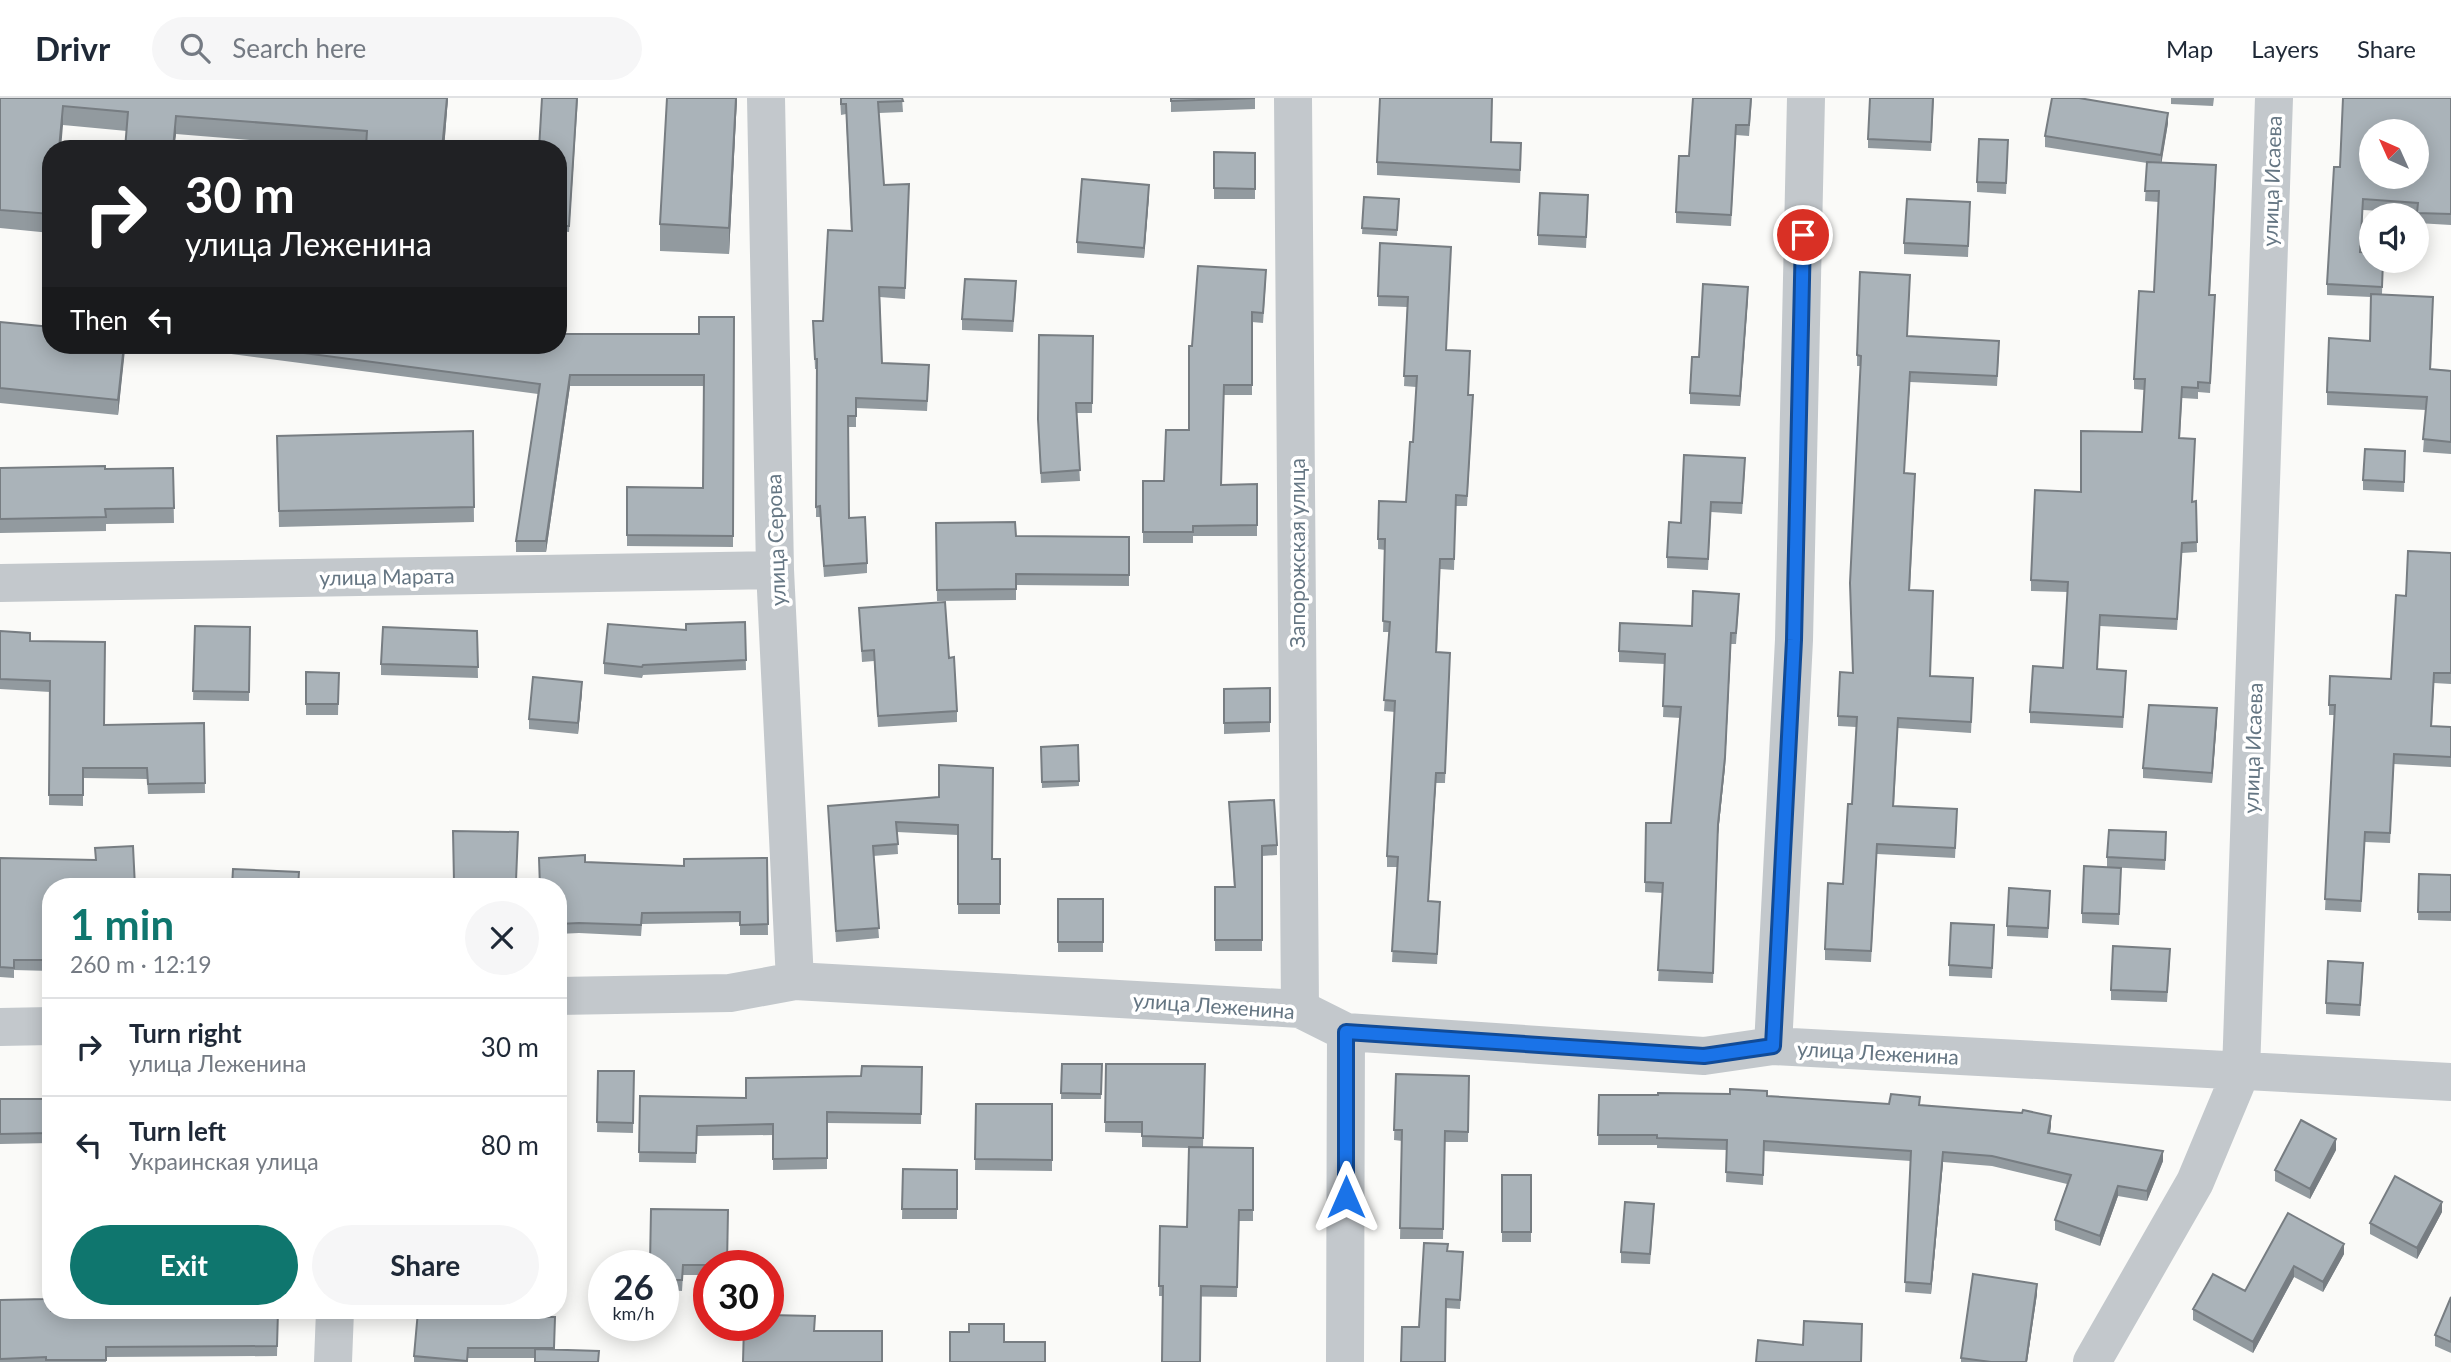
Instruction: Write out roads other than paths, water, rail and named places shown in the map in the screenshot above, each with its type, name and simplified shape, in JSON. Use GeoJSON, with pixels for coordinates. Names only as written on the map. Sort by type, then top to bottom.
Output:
{"type":"FeatureCollection","features":[{"type":"Feature","properties":{"kind":"street","name":"улица Серова"},"geometry":{"type":"LineString","coordinates":[[766,98],[775,570],[795,981]]}},
{"type":"Feature","properties":{"kind":"street","name":"Запорожская улица"},"geometry":{"type":"LineString","coordinates":[[1293,98],[1300,1009]]}},
{"type":"Feature","properties":{"kind":"street"},"geometry":{"type":"LineString","coordinates":[[1773,1046],[1794,640],[1806,98]]}},
{"type":"Feature","properties":{"kind":"street","name":"улица Исаева"},"geometry":{"type":"LineString","coordinates":[[2092,1362],[2195,1182],[2241,1072],[2274,98]]}},
{"type":"Feature","properties":{"kind":"street","name":"улица Марата"},"geometry":{"type":"LineString","coordinates":[[0,583],[775,570]]}},
{"type":"Feature","properties":{"kind":"street","name":"улица Леженина"},"geometry":{"type":"LineString","coordinates":[[567,996],[730,993],[795,981],[1300,1009],[1346,1032],[1704,1056],[1773,1046],[2451,1082]]}},
{"type":"Feature","properties":{"kind":"street"},"geometry":{"type":"LineString","coordinates":[[0,1027],[42,1026]]}},
{"type":"Feature","properties":{"kind":"street"},"geometry":{"type":"LineString","coordinates":[[1345,1362],[1346,1032]]}},
{"type":"Feature","properties":{"kind":"street"},"geometry":{"type":"LineString","coordinates":[[333,1362],[335,1319]]}}]}
